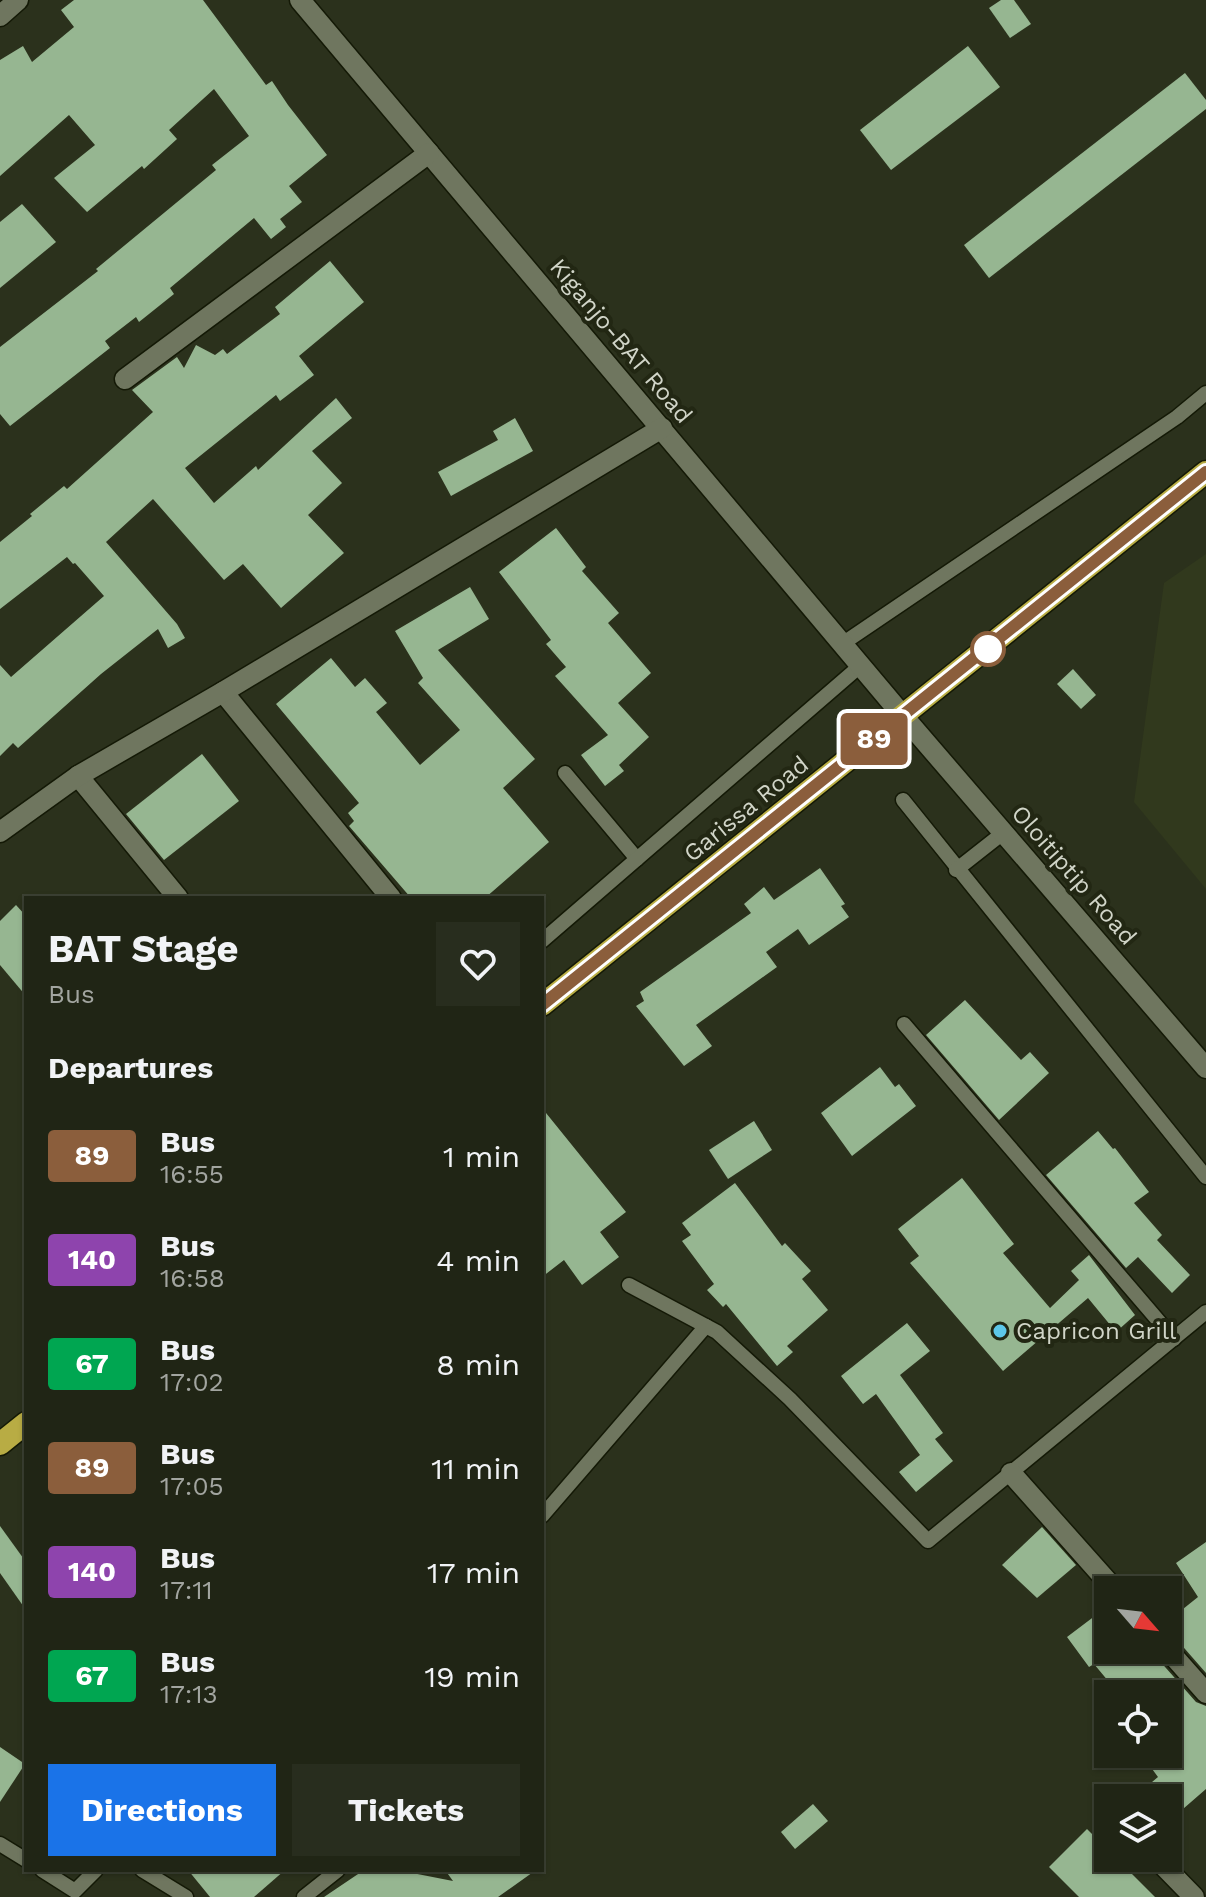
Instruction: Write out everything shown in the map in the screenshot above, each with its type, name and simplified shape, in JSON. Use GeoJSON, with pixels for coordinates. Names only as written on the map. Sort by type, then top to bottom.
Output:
{"type":"FeatureCollection","features":[{"type":"Feature","properties":{"kind":"highway","name":"Garissa Road"},"geometry":{"type":"LineString","coordinates":[[544,1003],[1206,472]]}},
{"type":"Feature","properties":{"kind":"highway"},"geometry":{"type":"LineString","coordinates":[[0,1444],[24,1425]]}},
{"type":"Feature","properties":{"kind":"street"},"geometry":{"type":"LineString","coordinates":[[0,16],[18,0]]}},
{"type":"Feature","properties":{"kind":"street","name":"Kiganjo-BAT Road"},"geometry":{"type":"LineString","coordinates":[[300,0],[903,716]]}},
{"type":"Feature","properties":{"kind":"street"},"geometry":{"type":"LineString","coordinates":[[125,379],[429,153]]}},
{"type":"Feature","properties":{"kind":"street"},"geometry":{"type":"LineString","coordinates":[[0,832],[78,776],[662,428]]}},
{"type":"Feature","properties":{"kind":"street"},"geometry":{"type":"LineString","coordinates":[[223,692],[389,896]]}},
{"type":"Feature","properties":{"kind":"street","name":"Oloitiptip Road"},"geometry":{"type":"LineString","coordinates":[[903,716],[1206,1068]]}},
{"type":"Feature","properties":{"kind":"street"},"geometry":{"type":"LineString","coordinates":[[78,776],[176,896]]}},
{"type":"Feature","properties":{"kind":"street"},"geometry":{"type":"LineString","coordinates":[[1011,1473],[1103,1576]]}},
{"type":"Feature","properties":{"kind":"street"},"geometry":{"type":"LineString","coordinates":[[1180,1664],[1206,1693]]}},
{"type":"Feature","properties":{"kind":"street"},"geometry":{"type":"LineString","coordinates":[[1170,1872],[1194,1897]]}},
{"type":"Feature","properties":{"kind":"lane"},"geometry":{"type":"LineString","coordinates":[[842,644],[1177,417],[1206,393]]}},
{"type":"Feature","properties":{"kind":"lane"},"geometry":{"type":"LineString","coordinates":[[544,939],[860,666]]}},
{"type":"Feature","properties":{"kind":"lane"},"geometry":{"type":"LineString","coordinates":[[565,773],[637,859]]}},
{"type":"Feature","properties":{"kind":"lane"},"geometry":{"type":"LineString","coordinates":[[903,800],[956,870],[1206,1177]]}},
{"type":"Feature","properties":{"kind":"lane"},"geometry":{"type":"LineString","coordinates":[[956,870],[1003,833]]}},
{"type":"Feature","properties":{"kind":"lane"},"geometry":{"type":"LineString","coordinates":[[904,1024],[1174,1339]]}},
{"type":"Feature","properties":{"kind":"lane"},"geometry":{"type":"LineString","coordinates":[[629,1285],[717,1332],[790,1399],[928,1541],[1206,1312]]}},
{"type":"Feature","properties":{"kind":"lane"},"geometry":{"type":"LineString","coordinates":[[544,1514],[706,1326]]}},
{"type":"Feature","properties":{"kind":"lane"},"geometry":{"type":"LineString","coordinates":[[0,1844],[24,1859]]}},
{"type":"Feature","properties":{"kind":"lane"},"geometry":{"type":"LineString","coordinates":[[45,1872],[75,1891],[94,1872]]}},
{"type":"Feature","properties":{"kind":"lane"},"geometry":{"type":"LineString","coordinates":[[145,1872],[186,1897]]}},
{"type":"Feature","properties":{"kind":"lane"},"geometry":{"type":"LineString","coordinates":[[304,1897],[335,1872]]}},
{"type":"Feature","properties":{"kind":"shaded area"},"geometry":{"type":"Polygon","coordinates":[[[1206,554],[1206,889],[1134,802],[1164,583],[1206,554]]]}},
{"type":"Feature","properties":{"kind":"building"},"geometry":{"type":"Polygon","coordinates":[[[74,0],[203,0],[266,85],[272,81],[327,155],[289,186],[302,202],[280,219],[286,227],[271,239],[254,218],[170,288],[174,294],[139,322],[136,317],[105,341],[110,348],[10,426],[0,414],[0,347],[98,271],[96,269],[216,170],[212,165],[249,136],[214,89],[169,130],[177,139],[144,169],[142,166],[87,212],[54,178],[95,145],[69,115],[0,176],[0,60],[23,46],[32,62],[74,27],[61,10],[74,0]]]}},
{"type":"Feature","properties":{"kind":"building"},"geometry":{"type":"Polygon","coordinates":[[[1001,0],[1014,0],[1031,24],[1010,38],[989,8],[1001,0]]]}},
{"type":"Feature","properties":{"kind":"building"},"geometry":{"type":"Polygon","coordinates":[[[968,46],[1000,87],[891,170],[860,130],[968,46]]]}},
{"type":"Feature","properties":{"kind":"building"},"geometry":{"type":"Polygon","coordinates":[[[1185,73],[1206,100],[1206,109],[989,278],[964,245],[1185,73]]]}},
{"type":"Feature","properties":{"kind":"building"},"geometry":{"type":"Polygon","coordinates":[[[22,204],[56,242],[0,288],[0,222],[22,204]]]}},
{"type":"Feature","properties":{"kind":"building"},"geometry":{"type":"Polygon","coordinates":[[[330,261],[364,302],[299,356],[314,375],[280,401],[276,395],[185,468],[214,503],[256,466],[258,470],[336,398],[352,418],[312,451],[342,483],[308,515],[344,553],[281,608],[243,564],[224,580],[153,499],[106,542],[177,624],[185,638],[168,648],[158,629],[101,674],[18,748],[13,743],[0,756],[0,665],[11,677],[104,596],[67,557],[0,609],[0,542],[64,486],[67,489],[153,412],[132,390],[177,357],[184,368],[196,345],[215,355],[223,349],[227,354],[280,314],[275,307],[330,261]]]}},
{"type":"Feature","properties":{"kind":"building"},"geometry":{"type":"Polygon","coordinates":[[[515,418],[533,451],[451,496],[438,472],[498,440],[493,431],[515,418]]]}},
{"type":"Feature","properties":{"kind":"building"},"geometry":{"type":"Polygon","coordinates":[[[556,528],[586,567],[582,571],[619,613],[608,623],[651,673],[618,703],[649,737],[619,765],[624,771],[605,786],[581,755],[608,735],[555,676],[566,667],[546,644],[551,640],[499,572],[556,528]]]}},
{"type":"Feature","properties":{"kind":"building"},"geometry":{"type":"Polygon","coordinates":[[[470,587],[489,619],[438,650],[535,759],[503,788],[549,842],[487,896],[409,896],[349,826],[354,821],[348,813],[359,803],[276,704],[331,658],[355,687],[365,678],[387,703],[376,712],[420,765],[460,730],[418,683],[423,678],[395,631],[470,587]]]}},
{"type":"Feature","properties":{"kind":"building"},"geometry":{"type":"Polygon","coordinates":[[[1073,669],[1096,695],[1081,709],[1057,684],[1073,669]]]}},
{"type":"Feature","properties":{"kind":"building"},"geometry":{"type":"Polygon","coordinates":[[[202,754],[239,801],[164,860],[126,814],[202,754]]]}},
{"type":"Feature","properties":{"kind":"building"},"geometry":{"type":"Polygon","coordinates":[[[820,868],[845,904],[841,906],[849,917],[809,945],[798,929],[766,952],[777,967],[696,1025],[712,1046],[684,1066],[636,1006],[644,1001],[640,992],[751,913],[744,904],[764,887],[774,900],[820,868]]]}},
{"type":"Feature","properties":{"kind":"building"},"geometry":{"type":"Polygon","coordinates":[[[16,905],[24,914],[24,994],[0,965],[0,921],[16,905]]]}},
{"type":"Feature","properties":{"kind":"building"},"geometry":{"type":"Polygon","coordinates":[[[965,1000],[1021,1060],[1030,1052],[1049,1073],[999,1120],[926,1035],[965,1000]]]}},
{"type":"Feature","properties":{"kind":"building"},"geometry":{"type":"Polygon","coordinates":[[[880,1067],[895,1087],[899,1084],[916,1106],[852,1156],[821,1113],[880,1067]]]}},
{"type":"Feature","properties":{"kind":"building"},"geometry":{"type":"Polygon","coordinates":[[[544,1110],[626,1212],[600,1232],[619,1257],[582,1285],[564,1260],[544,1275],[544,1110]]]}},
{"type":"Feature","properties":{"kind":"building"},"geometry":{"type":"Polygon","coordinates":[[[754,1121],[772,1150],[728,1179],[709,1150],[754,1121]]]}},
{"type":"Feature","properties":{"kind":"building"},"geometry":{"type":"Polygon","coordinates":[[[1098,1131],[1149,1192],[1134,1203],[1162,1235],[1157,1240],[1190,1275],[1172,1293],[1138,1257],[1126,1268],[1046,1175],[1098,1131]]]}},
{"type":"Feature","properties":{"kind":"building"},"geometry":{"type":"Polygon","coordinates":[[[962,1178],[1014,1244],[1003,1253],[1050,1308],[1079,1280],[1071,1271],[1089,1255],[1135,1315],[1116,1332],[1088,1298],[1003,1371],[910,1263],[919,1256],[898,1229],[962,1178]]]}},
{"type":"Feature","properties":{"kind":"building"},"geometry":{"type":"Polygon","coordinates":[[[735,1183],[782,1246],[785,1243],[811,1271],[802,1279],[828,1310],[787,1346],[793,1352],[777,1366],[726,1304],[723,1307],[707,1290],[714,1284],[682,1241],[691,1235],[682,1223],[735,1183]]]}},
{"type":"Feature","properties":{"kind":"building"},"geometry":{"type":"Polygon","coordinates":[[[907,1323],[930,1351],[900,1375],[943,1433],[935,1439],[953,1461],[916,1492],[899,1472],[920,1455],[876,1394],[863,1404],[841,1376],[907,1323]]]}},
{"type":"Feature","properties":{"kind":"building"},"geometry":{"type":"Polygon","coordinates":[[[0,1526],[24,1559],[24,1607],[0,1573],[0,1526]]]}},
{"type":"Feature","properties":{"kind":"building"},"geometry":{"type":"Polygon","coordinates":[[[1042,1527],[1076,1565],[1037,1598],[1002,1565],[1042,1527]]]}},
{"type":"Feature","properties":{"kind":"building"},"geometry":{"type":"Polygon","coordinates":[[[1206,1542],[1206,1673],[1182,1646],[1182,1610],[1198,1597],[1176,1563],[1206,1542]]]}},
{"type":"Feature","properties":{"kind":"building"},"geometry":{"type":"Polygon","coordinates":[[[1094,1617],[1094,1664],[1089,1667],[1067,1637],[1094,1617]]]}},
{"type":"Feature","properties":{"kind":"building"},"geometry":{"type":"Polygon","coordinates":[[[1094,1664],[1162,1664],[1177,1680],[1107,1680],[1094,1664]]]}},
{"type":"Feature","properties":{"kind":"building"},"geometry":{"type":"Polygon","coordinates":[[[1182,1686],[1196,1702],[1206,1706],[1206,1789],[1182,1810],[1182,1784],[1150,1784],[1158,1777],[1151,1768],[1182,1768],[1182,1686]]]}},
{"type":"Feature","properties":{"kind":"building"},"geometry":{"type":"Polygon","coordinates":[[[0,1747],[24,1766],[0,1802],[0,1747]]]}},
{"type":"Feature","properties":{"kind":"building"},"geometry":{"type":"Polygon","coordinates":[[[813,1804],[828,1821],[795,1849],[781,1832],[813,1804]]]}},
{"type":"Feature","properties":{"kind":"building"},"geometry":{"type":"Polygon","coordinates":[[[1087,1829],[1094,1836],[1094,1872],[1130,1872],[1155,1897],[1079,1897],[1049,1867],[1087,1829]]]}},
{"type":"Feature","properties":{"kind":"building"},"geometry":{"type":"Polygon","coordinates":[[[190,1872],[283,1872],[254,1897],[210,1897],[190,1872]]]}},
{"type":"Feature","properties":{"kind":"building"},"geometry":{"type":"Polygon","coordinates":[[[361,1872],[407,1872],[453,1881],[446,1872],[533,1872],[498,1897],[324,1897],[361,1872]]]}},
{"type":"Feature","properties":{"kind":"bus line","name":"89"},"geometry":{"type":"LineString","coordinates":[[544,1003],[1206,472]]}},
{"type":"Feature","properties":{"kind":"place","name":"Capricon Grill"},"geometry":{"type":"Point","coordinates":[1000,1331]}}]}
